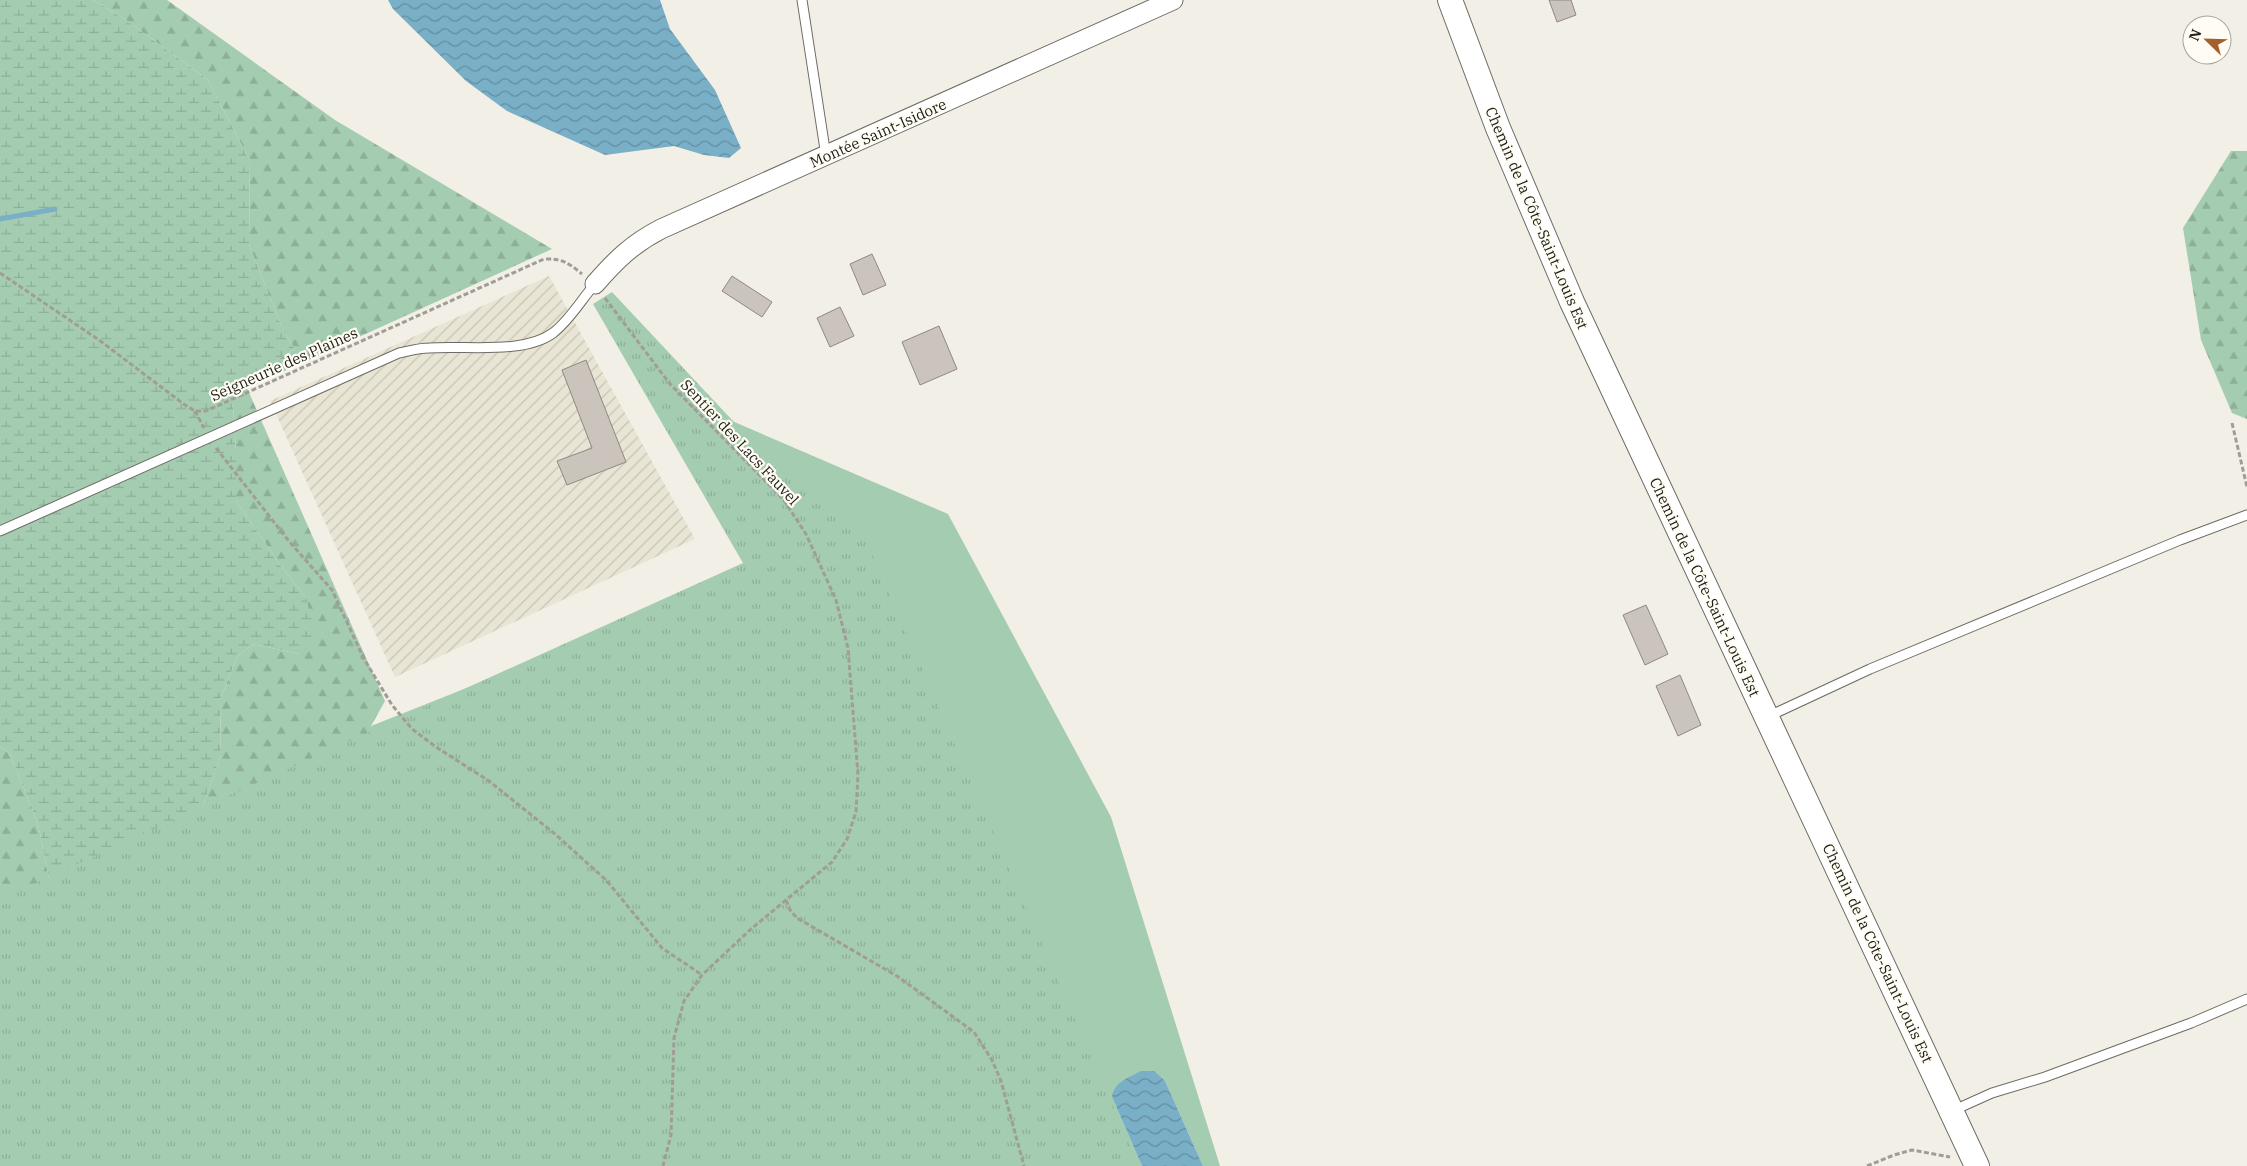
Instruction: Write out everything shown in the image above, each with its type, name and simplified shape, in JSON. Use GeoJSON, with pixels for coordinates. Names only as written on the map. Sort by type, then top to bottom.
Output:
{"type":"FeatureCollection","features":[{"type":"Feature","properties":{"kind":"street","name":"Montée Saint-Isidore"},"geometry":{"type":"LineString","coordinates":[[595,284],[622,254],[650,235],[1173,0]]}},
{"type":"Feature","properties":{"kind":"street","name":"Chemin de la Côte-Saint-Louis Est"},"geometry":{"type":"LineString","coordinates":[[1450,0],[1498,128],[1554,261],[1973,1158]]}},
{"type":"Feature","properties":{"kind":"lane"},"geometry":{"type":"LineString","coordinates":[[802,0],[826,156]]}},
{"type":"Feature","properties":{"kind":"lane"},"geometry":{"type":"LineString","coordinates":[[0,531],[399,353],[428,348],[504,346],[533,342],[551,335],[564,324],[595,284]]}},
{"type":"Feature","properties":{"kind":"lane"},"geometry":{"type":"LineString","coordinates":[[1767,717],[1870,669],[2180,540],[2247,515]]}},
{"type":"Feature","properties":{"kind":"lane"},"geometry":{"type":"LineString","coordinates":[[1952,1111],[1992,1093],[2044,1077],[2191,1024],[2247,999]]}},
{"type":"Feature","properties":{"kind":"path","name":"Seigneurie des Plaines"},"geometry":{"type":"LineString","coordinates":[[0,273],[99,340],[195,411],[206,411],[544,259],[555,258],[568,262],[595,284]]}},
{"type":"Feature","properties":{"kind":"path","name":"Sentier des Lacs Fauvel"},"geometry":{"type":"LineString","coordinates":[[595,284],[670,384],[783,499],[806,534],[836,600],[848,648],[858,775],[856,812],[847,839],[832,862],[751,929],[702,975],[684,1002],[674,1038],[671,1135],[663,1166]]}},
{"type":"Feature","properties":{"kind":"path"},"geometry":{"type":"LineString","coordinates":[[195,411],[208,438],[288,540],[332,590],[364,659],[392,705],[412,728],[436,748],[489,782],[555,834],[607,881],[662,948],[702,975]]}},
{"type":"Feature","properties":{"kind":"path"},"geometry":{"type":"LineString","coordinates":[[2232,423],[2247,487]]}},
{"type":"Feature","properties":{"kind":"path"},"geometry":{"type":"LineString","coordinates":[[786,900],[790,910],[797,918],[897,976],[974,1032],[992,1060],[1001,1081],[1024,1166]]}},
{"type":"Feature","properties":{"kind":"path"},"geometry":{"type":"LineString","coordinates":[[1867,1166],[1912,1150],[1973,1158]]}},
{"type":"Feature","properties":{"kind":"shaded area"},"geometry":{"type":"Polygon","coordinates":[[[549,276],[695,539],[395,677],[270,401],[549,276]]]}},
{"type":"Feature","properties":{"kind":"green space"},"geometry":{"type":"Polygon","coordinates":[[[0,0],[93,0],[126,20],[208,80],[250,161],[249,245],[284,332],[295,349],[232,387],[236,451],[236,501],[281,566],[306,598],[315,631],[307,648],[299,654],[253,644],[237,657],[220,700],[221,755],[192,836],[53,899],[38,824],[10,754],[0,746],[0,0]]]}},
{"type":"Feature","properties":{"kind":"green space"},"geometry":{"type":"Polygon","coordinates":[[[93,0],[167,0],[335,120],[552,249],[247,388],[385,701],[371,726],[427,839],[192,836],[221,755],[220,700],[237,657],[253,644],[299,654],[306,598],[281,566],[236,501],[236,451],[232,387],[295,349],[284,332],[249,245],[250,161],[208,80],[126,20],[93,0]]]}},
{"type":"Feature","properties":{"kind":"green space"},"geometry":{"type":"Polygon","coordinates":[[[2231,151],[2247,151],[2247,419],[2232,413],[2201,340],[2183,228],[2231,151]]]}},
{"type":"Feature","properties":{"kind":"green space"},"geometry":{"type":"Polygon","coordinates":[[[612,292],[733,421],[783,461],[862,531],[1139,1166],[0,1166],[0,899],[743,563],[593,304],[612,292]]]}},
{"type":"Feature","properties":{"kind":"green space"},"geometry":{"type":"Polygon","coordinates":[[[688,402],[948,514],[1111,817],[1220,1166],[1203,1166],[1165,1081],[1112,1097],[1142,1166],[515,1166],[371,726],[756,573],[688,402]]]}},
{"type":"Feature","properties":{"kind":"green space"},"geometry":{"type":"Polygon","coordinates":[[[0,746],[10,754],[38,824],[53,899],[0,1166],[0,746]]]}},
{"type":"Feature","properties":{"kind":"water"},"geometry":{"type":"Polygon","coordinates":[[[388,0],[660,0],[670,29],[715,90],[741,148],[729,158],[704,155],[674,146],[605,155],[507,111],[466,81],[393,9],[388,0]]]}},
{"type":"Feature","properties":{"kind":"water"},"geometry":{"type":"Polygon","coordinates":[[[1141,1071],[1154,1071],[1165,1081],[1203,1166],[1142,1166],[1112,1097],[1119,1084],[1141,1071]]]}},
{"type":"Feature","properties":{"kind":"building"},"geometry":{"type":"Polygon","coordinates":[[[1549,0],[1571,0],[1576,15],[1557,22],[1549,0]]]}},
{"type":"Feature","properties":{"kind":"building"},"geometry":{"type":"Polygon","coordinates":[[[872,254],[886,285],[863,295],[850,264],[872,254]]]}},
{"type":"Feature","properties":{"kind":"building"},"geometry":{"type":"Polygon","coordinates":[[[732,276],[772,302],[762,317],[722,291],[732,276]]]}},
{"type":"Feature","properties":{"kind":"building"},"geometry":{"type":"Polygon","coordinates":[[[840,307],[854,336],[830,347],[817,318],[840,307]]]}},
{"type":"Feature","properties":{"kind":"building"},"geometry":{"type":"Polygon","coordinates":[[[939,326],[957,369],[920,385],[902,342],[939,326]]]}},
{"type":"Feature","properties":{"kind":"building"},"geometry":{"type":"Polygon","coordinates":[[[586,360],[626,462],[567,485],[557,461],[592,448],[562,370],[586,360]]]}},
{"type":"Feature","properties":{"kind":"building"},"geometry":{"type":"Polygon","coordinates":[[[1646,605],[1668,654],[1645,665],[1623,615],[1646,605]]]}},
{"type":"Feature","properties":{"kind":"building"},"geometry":{"type":"Polygon","coordinates":[[[1680,675],[1701,725],[1678,736],[1656,686],[1680,675]]]}},
{"type":"Feature","properties":{"kind":"waterway"},"geometry":{"type":"LineString","coordinates":[[0,219],[55,209]]}}]}
